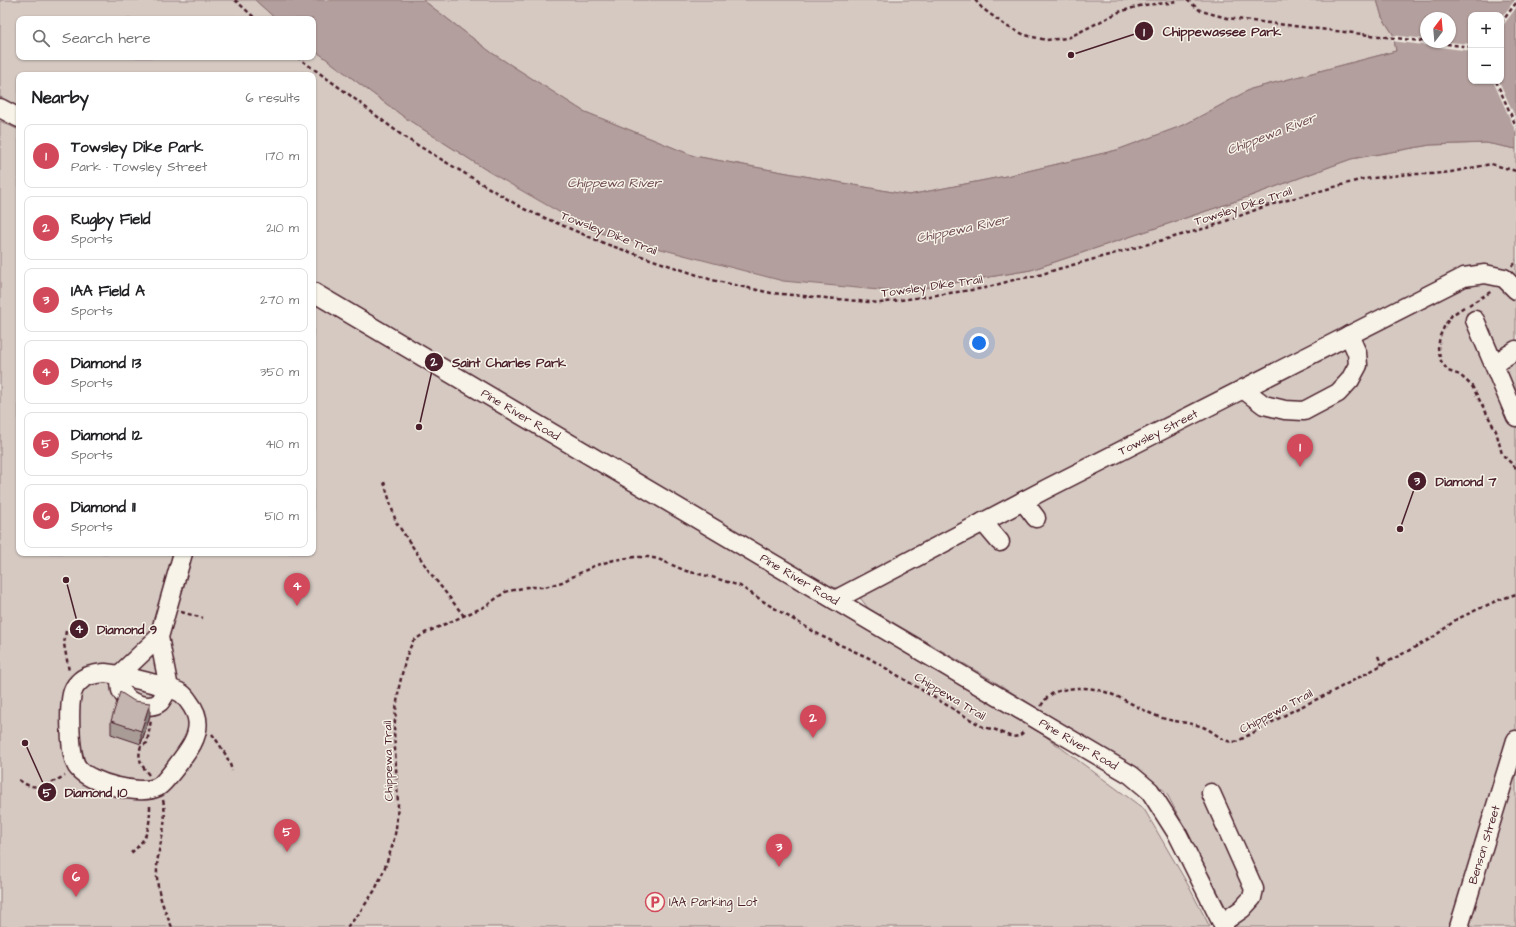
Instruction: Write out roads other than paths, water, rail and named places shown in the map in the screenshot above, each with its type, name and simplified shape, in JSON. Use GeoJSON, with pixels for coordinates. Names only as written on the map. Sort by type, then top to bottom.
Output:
{"type":"FeatureCollection","features":[{"type":"Feature","properties":{"kind":"street"},"geometry":{"type":"LineString","coordinates":[[0,108],[16,116]]}},
{"type":"Feature","properties":{"kind":"street","name":"Towsley Street"},"geometry":{"type":"LineString","coordinates":[[835,600],[1023,501],[1464,276],[1485,274],[1504,278],[1516,290]]}},
{"type":"Feature","properties":{"kind":"street","name":"Pine River Road"},"geometry":{"type":"LineString","coordinates":[[316,294],[1131,775],[1150,791],[1178,835],[1223,925]]}},
{"type":"Feature","properties":{"kind":"street"},"geometry":{"type":"LineString","coordinates":[[1475,320],[1516,417]]}},
{"type":"Feature","properties":{"kind":"street"},"geometry":{"type":"LineString","coordinates":[[1243,389],[1264,405],[1285,410],[1304,411],[1338,393],[1350,380],[1358,365],[1357,353],[1349,335]]}},
{"type":"Feature","properties":{"kind":"street"},"geometry":{"type":"LineString","coordinates":[[1494,364],[1516,350]]}},
{"type":"Feature","properties":{"kind":"street"},"geometry":{"type":"LineString","coordinates":[[1023,501],[1036,518]]}},
{"type":"Feature","properties":{"kind":"street"},"geometry":{"type":"LineString","coordinates":[[983,522],[1000,542]]}},
{"type":"Feature","properties":{"kind":"street"},"geometry":{"type":"LineString","coordinates":[[159,637],[120,674],[121,691],[128,700],[146,706],[159,702],[169,688],[159,637],[182,556]]}},
{"type":"Feature","properties":{"kind":"street"},"geometry":{"type":"LineString","coordinates":[[95,674],[120,674],[169,688],[182,693],[196,710],[198,721],[192,744],[166,779],[152,788],[141,790],[123,788],[102,782],[86,775],[77,768],[73,759],[72,748],[71,701],[73,691],[78,682],[86,676],[95,674]]}},
{"type":"Feature","properties":{"kind":"street","name":"Benson Street"},"geometry":{"type":"LineString","coordinates":[[1459,927],[1516,740]]}},
{"type":"Feature","properties":{"kind":"street"},"geometry":{"type":"LineString","coordinates":[[1211,793],[1254,889],[1252,898],[1242,909],[1223,925]]}},
{"type":"Feature","properties":{"kind":"water","name":"Chippewa River"},"geometry":{"type":"Polygon","coordinates":[[[255,0],[423,0],[492,53],[583,111],[694,156],[909,195],[1011,175],[1117,150],[1184,125],[1251,89],[1396,51],[1393,34],[1382,17],[1377,0],[1516,0],[1516,149],[1486,143],[1430,145],[1351,159],[1245,198],[1031,270],[900,292],[783,281],[592,231],[491,173],[404,117],[316,51],[316,16],[273,16],[255,0]]]}},
{"type":"Feature","properties":{"kind":"place","name":"Chippewassee Park"},"geometry":{"type":"Point","coordinates":[1071,55]}},
{"type":"Feature","properties":{"kind":"place","name":"Saint Charles Park"},"geometry":{"type":"Point","coordinates":[419,427]}},
{"type":"Feature","properties":{"kind":"place","name":"Towsley Dike Park"},"geometry":{"type":"Point","coordinates":[1300,467]}},
{"type":"Feature","properties":{"kind":"place","name":"Diamond 7"},"geometry":{"type":"Point","coordinates":[1400,529]}},
{"type":"Feature","properties":{"kind":"place","name":"Diamond 9"},"geometry":{"type":"Point","coordinates":[66,580]}},
{"type":"Feature","properties":{"kind":"place","name":"Diamond 13"},"geometry":{"type":"Point","coordinates":[297,606]}},
{"type":"Feature","properties":{"kind":"place","name":"Rugby Field"},"geometry":{"type":"Point","coordinates":[813,738]}},
{"type":"Feature","properties":{"kind":"place","name":"Diamond 10"},"geometry":{"type":"Point","coordinates":[25,743]}},
{"type":"Feature","properties":{"kind":"place","name":"Diamond 12"},"geometry":{"type":"Point","coordinates":[287,852]}},
{"type":"Feature","properties":{"kind":"place","name":"IAA Field A"},"geometry":{"type":"Point","coordinates":[779,867]}},
{"type":"Feature","properties":{"kind":"place","name":"Diamond 11"},"geometry":{"type":"Point","coordinates":[76,897]}},
{"type":"Feature","properties":{"kind":"place","name":"IAA Parking Lot"},"geometry":{"type":"Point","coordinates":[655,902]}}]}
